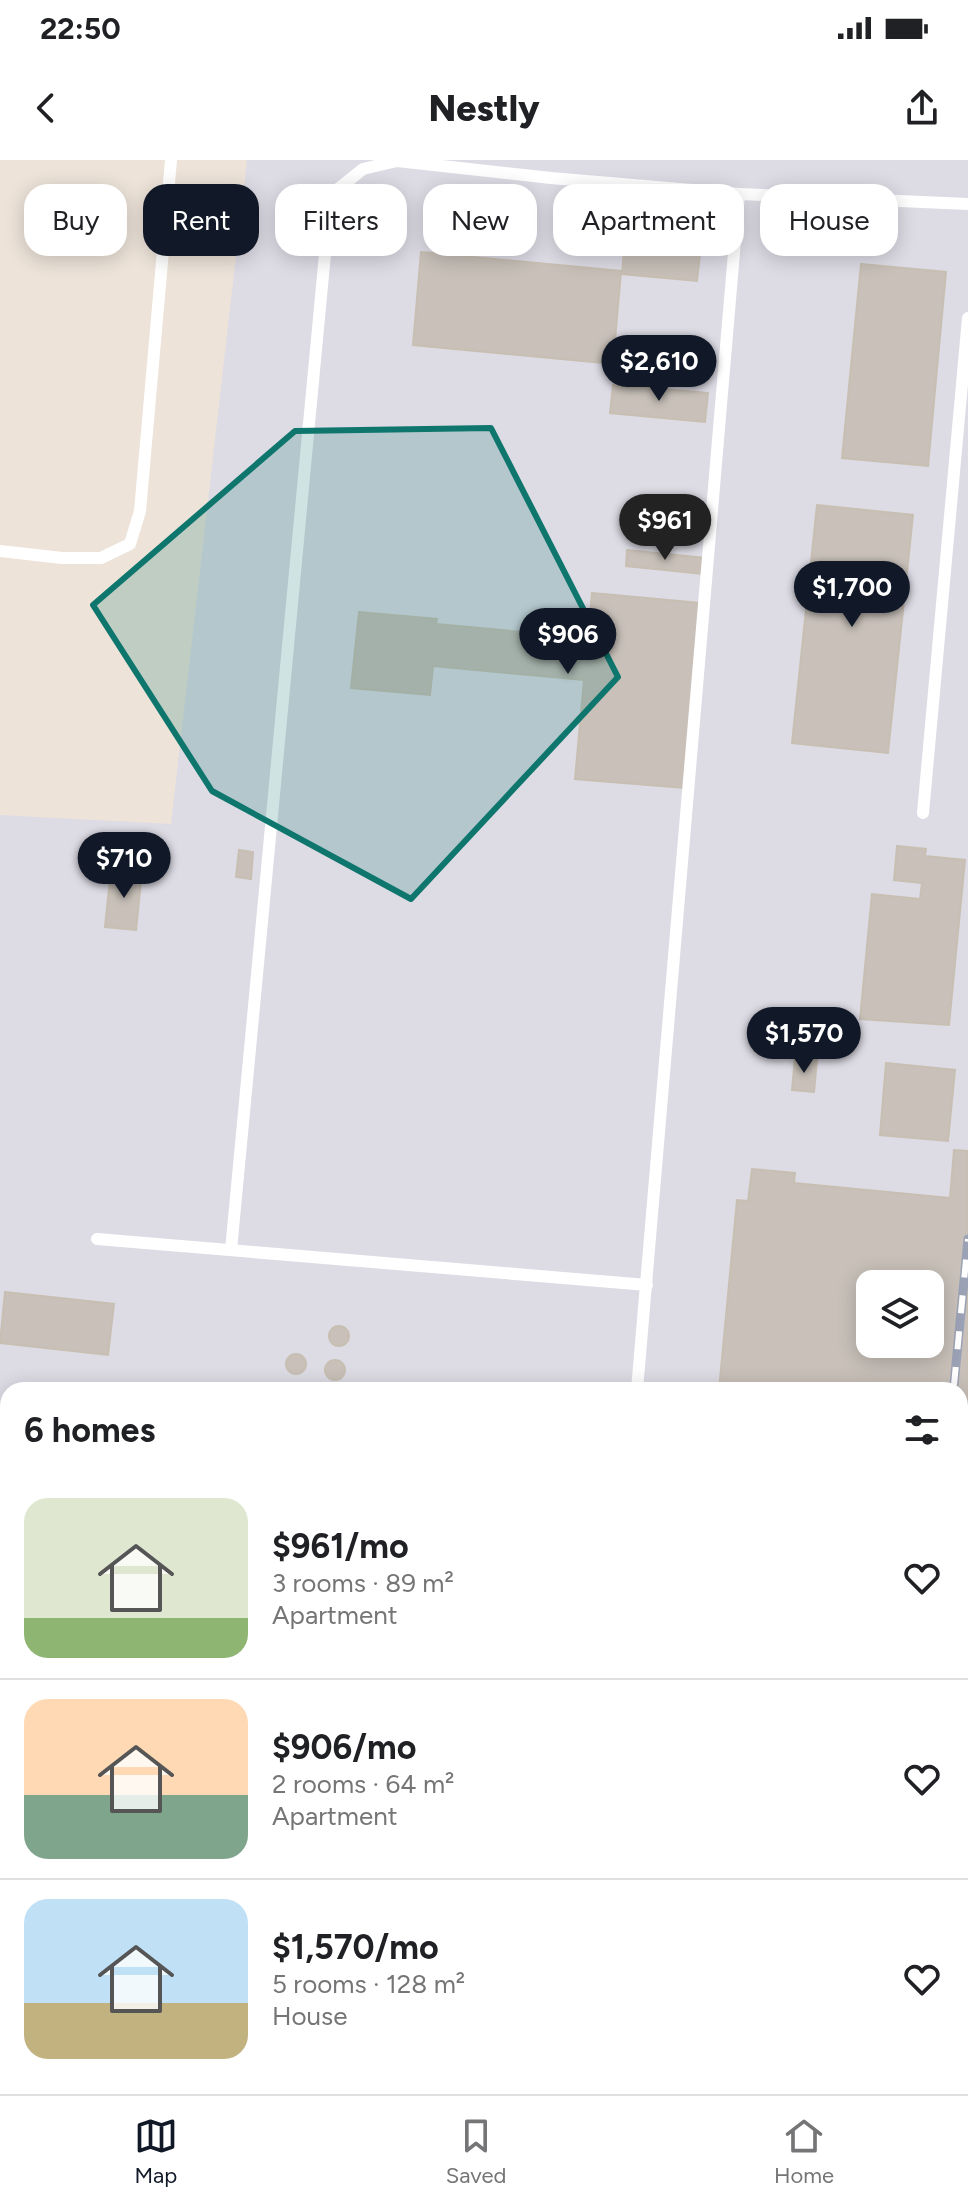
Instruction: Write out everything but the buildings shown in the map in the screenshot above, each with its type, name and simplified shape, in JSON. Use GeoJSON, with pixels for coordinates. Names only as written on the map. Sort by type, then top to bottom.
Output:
{"type":"FeatureCollection","features":[{"type":"Feature","properties":{"kind":"lane"},"geometry":{"type":"LineString","coordinates":[[0,551],[62,558],[101,558],[130,544],[140,511],[171,160]]}},
{"type":"Feature","properties":{"kind":"lane"},"geometry":{"type":"LineString","coordinates":[[231,1250],[327,233],[338,189],[363,169],[397,161],[622,184]]}},
{"type":"Feature","properties":{"kind":"lane"},"geometry":{"type":"LineString","coordinates":[[744,194],[968,204]]}},
{"type":"Feature","properties":{"kind":"lane"},"geometry":{"type":"LineString","coordinates":[[638,1382],[734,256]]}},
{"type":"Feature","properties":{"kind":"lane"},"geometry":{"type":"LineString","coordinates":[[923,813],[968,318]]}},
{"type":"Feature","properties":{"kind":"lane"},"geometry":{"type":"LineString","coordinates":[[97,1239],[647,1285]]}},
{"type":"Feature","properties":{"kind":"highlighted area"},"geometry":{"type":"Polygon","coordinates":[[[491,428],[618,677],[411,899],[212,791],[93,605],[295,431],[491,428]]]}},
{"type":"Feature","properties":{"kind":"shaded area"},"geometry":{"type":"Polygon","coordinates":[[[247,160],[968,160],[968,1382],[0,1382],[0,815],[171,824],[236,256],[259,256],[259,184],[244,184],[247,160]]]}},
{"type":"Feature","properties":{"kind":"railway"},"geometry":{"type":"LineString","coordinates":[[954,1382],[968,1239]]}}]}
